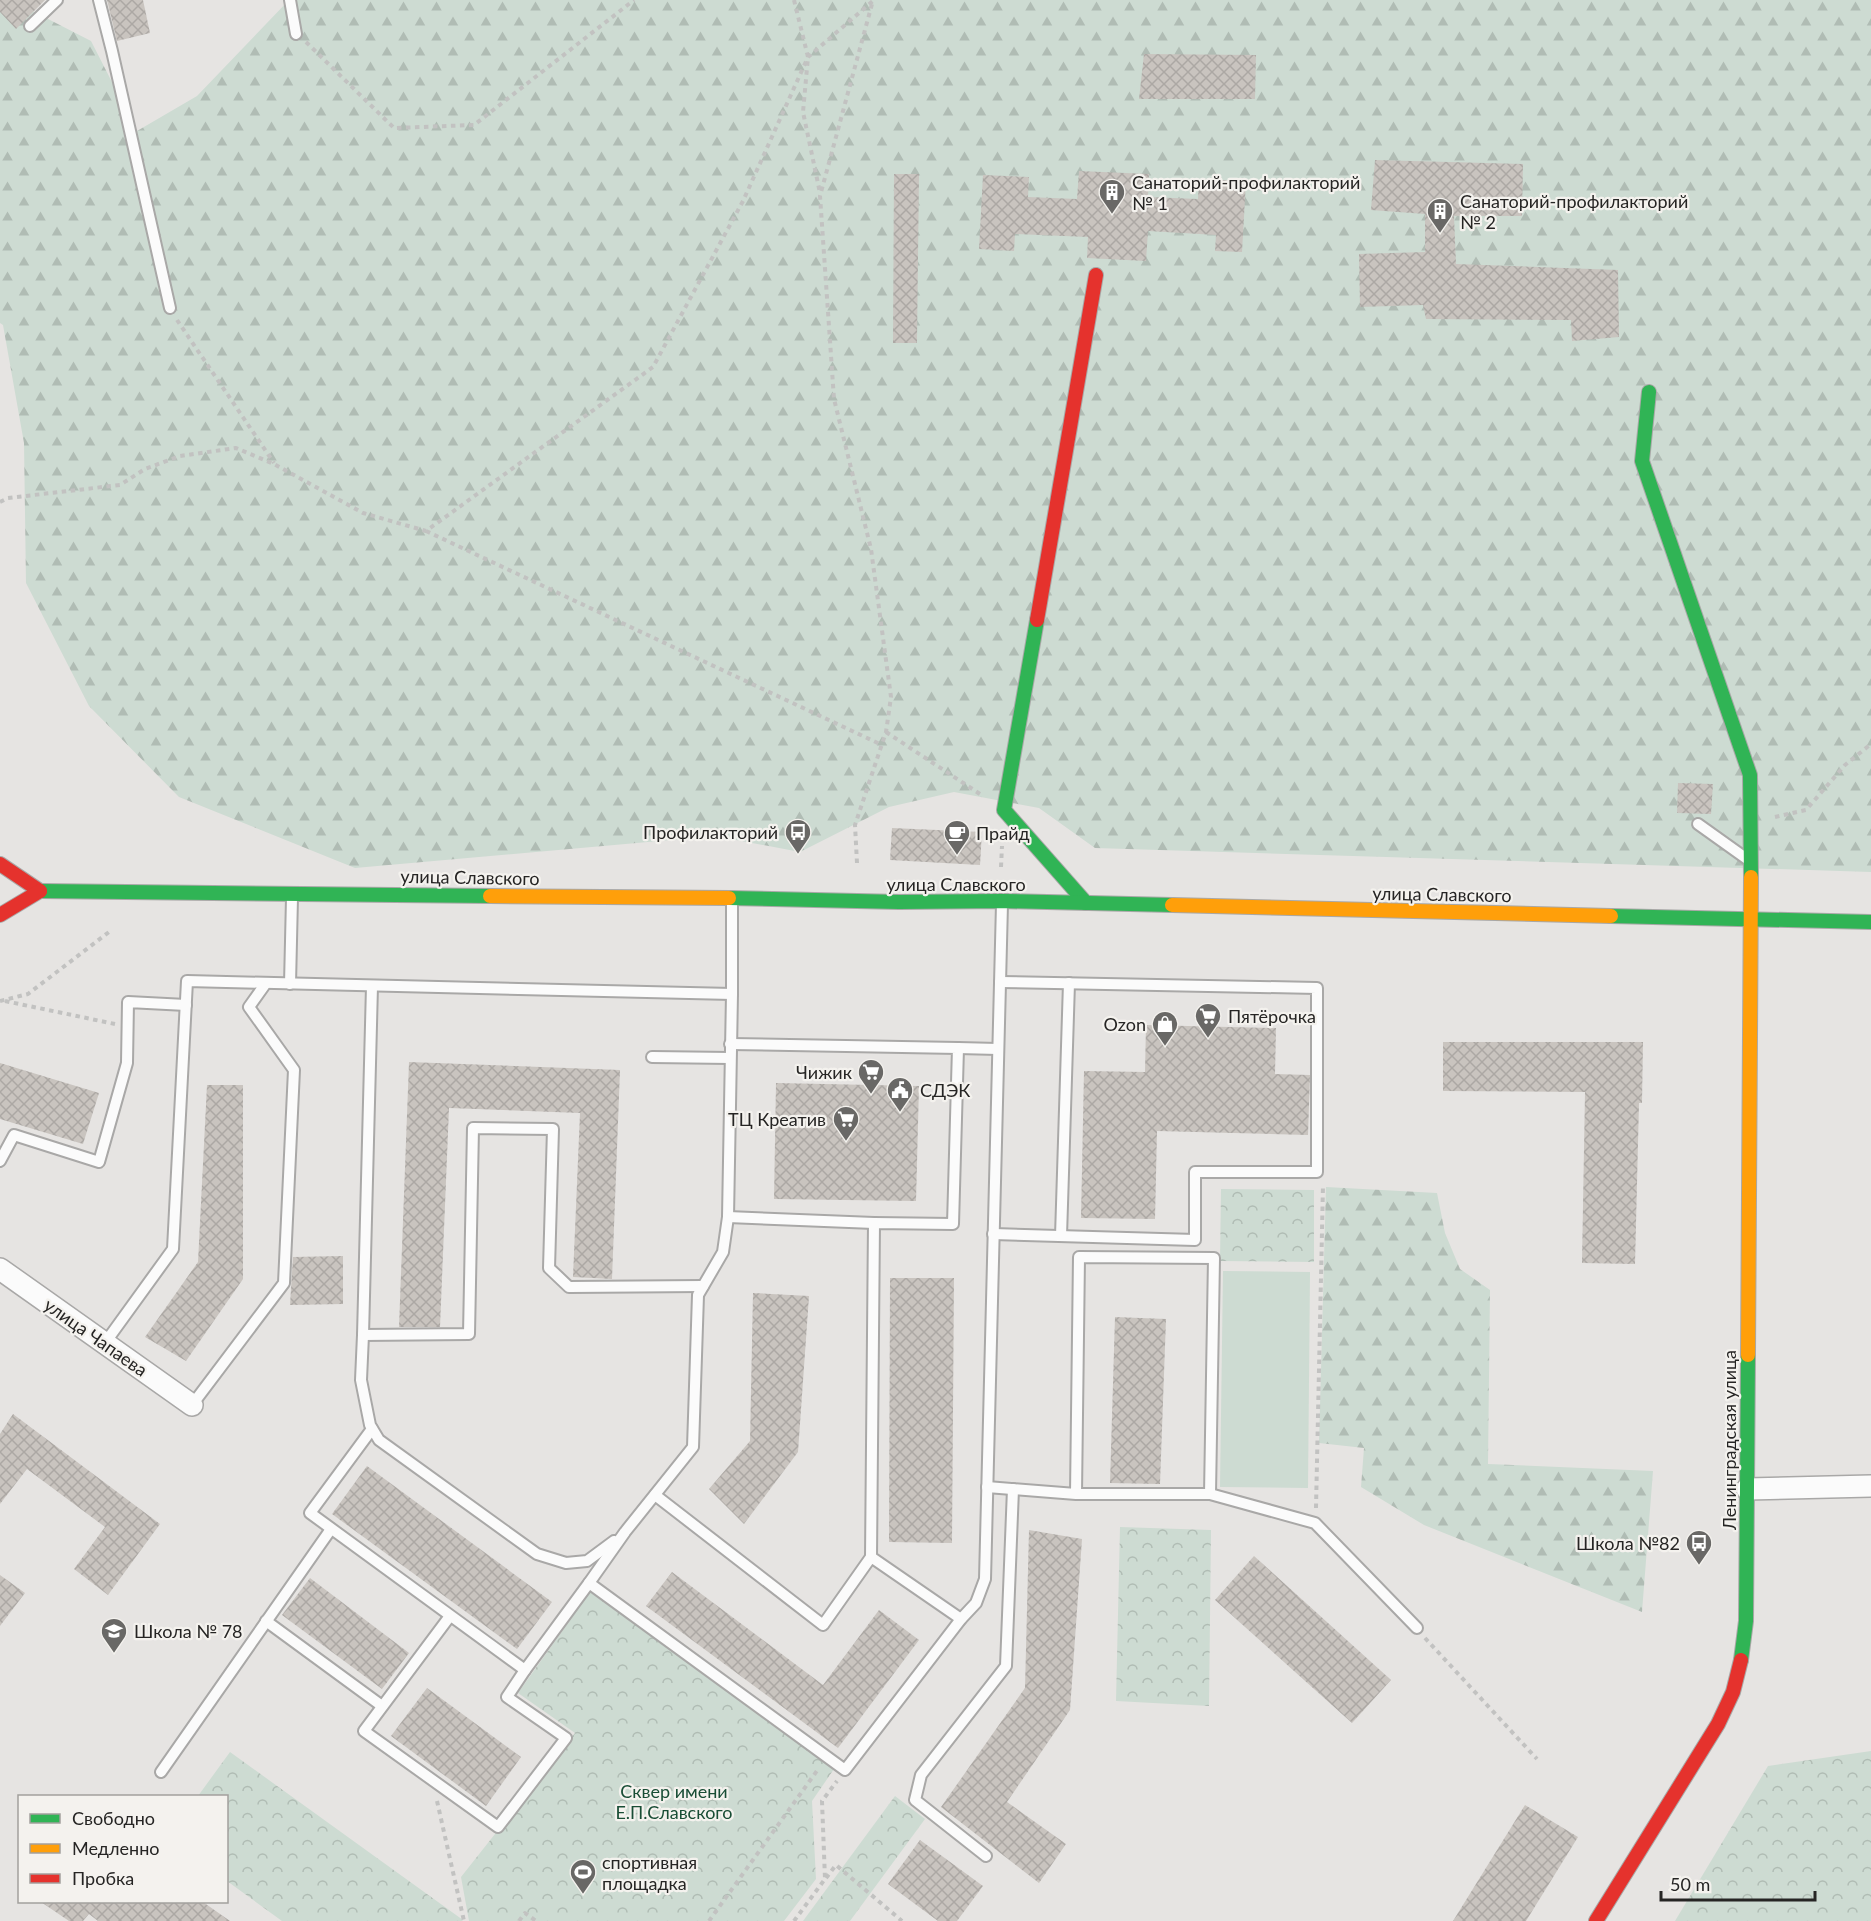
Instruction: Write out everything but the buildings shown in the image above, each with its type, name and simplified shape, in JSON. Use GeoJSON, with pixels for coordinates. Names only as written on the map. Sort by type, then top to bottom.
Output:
{"type":"FeatureCollection","features":[{"type":"Feature","properties":{"kind":"street"},"geometry":{"type":"LineString","coordinates":[[1086,903],[1004,810],[1096,275]]}},
{"type":"Feature","properties":{"kind":"street","name":"Ленинградская улица"},"geometry":{"type":"LineString","coordinates":[[1596,1921],[1718,1724],[1733,1692],[1741,1660],[1746,1620],[1750,776],[1642,461],[1649,392]]}},
{"type":"Feature","properties":{"kind":"street"},"geometry":{"type":"LineString","coordinates":[[0,864],[40,891],[0,915]]}},
{"type":"Feature","properties":{"kind":"street","name":"улица Славского"},"geometry":{"type":"LineString","coordinates":[[40,891],[732,898],[899,902],[1002,901],[1871,922]]}},
{"type":"Feature","properties":{"kind":"street","name":"улица Чапаева"},"geometry":{"type":"LineString","coordinates":[[0,1269],[192,1405]]}},
{"type":"Feature","properties":{"kind":"street"},"geometry":{"type":"LineString","coordinates":[[1747,1489],[1871,1486]]}},
{"type":"Feature","properties":{"kind":"lane"},"geometry":{"type":"LineString","coordinates":[[30,26],[57,0]]}},
{"type":"Feature","properties":{"kind":"lane"},"geometry":{"type":"LineString","coordinates":[[99,0],[170,308]]}},
{"type":"Feature","properties":{"kind":"lane"},"geometry":{"type":"LineString","coordinates":[[290,0],[296,34]]}},
{"type":"Feature","properties":{"kind":"lane"},"geometry":{"type":"LineString","coordinates":[[1698,824],[1750,862]]}},
{"type":"Feature","properties":{"kind":"lane"},"geometry":{"type":"LineString","coordinates":[[290,984],[292,894]]}},
{"type":"Feature","properties":{"kind":"lane"},"geometry":{"type":"LineString","coordinates":[[450,1616],[364,1731],[498,1827],[566,1738],[507,1697],[626,1532],[693,1447],[698,1295],[723,1252],[728,1217],[732,898]]}},
{"type":"Feature","properties":{"kind":"lane"},"geometry":{"type":"LineString","coordinates":[[589,1583],[845,1770],[961,1619],[976,1603],[985,1579],[1002,901]]}},
{"type":"Feature","properties":{"kind":"lane"},"geometry":{"type":"LineString","coordinates":[[105,1343],[173,1249],[187,981],[732,994]]}},
{"type":"Feature","properties":{"kind":"lane"},"geometry":{"type":"LineString","coordinates":[[993,1234],[1196,1240],[1195,1172],[1317,1172],[1317,988],[1000,982]]}},
{"type":"Feature","properties":{"kind":"lane"},"geometry":{"type":"LineString","coordinates":[[192,1405],[284,1283],[294,1070],[249,1007],[266,983]]}},
{"type":"Feature","properties":{"kind":"lane"},"geometry":{"type":"LineString","coordinates":[[1061,1236],[1069,983]]}},
{"type":"Feature","properties":{"kind":"lane"},"geometry":{"type":"LineString","coordinates":[[372,986],[360,1380],[370,1425],[379,1440],[537,1554],[566,1563],[587,1561],[626,1532]]}},
{"type":"Feature","properties":{"kind":"lane"},"geometry":{"type":"LineString","coordinates":[[0,1161],[14,1135],[99,1162],[127,1063],[128,1002],[186,1005]]}},
{"type":"Feature","properties":{"kind":"lane"},"geometry":{"type":"LineString","coordinates":[[730,1044],[998,1049]]}},
{"type":"Feature","properties":{"kind":"lane"},"geometry":{"type":"LineString","coordinates":[[728,1217],[953,1224],[958,1048]]}},
{"type":"Feature","properties":{"kind":"lane"},"geometry":{"type":"LineString","coordinates":[[652,1057],[730,1058]]}},
{"type":"Feature","properties":{"kind":"lane"},"geometry":{"type":"LineString","coordinates":[[363,1335],[469,1334],[473,1128],[553,1129],[549,1268],[569,1287],[703,1286]]}},
{"type":"Feature","properties":{"kind":"lane"},"geometry":{"type":"LineString","coordinates":[[655,1495],[823,1625],[871,1557],[874,1223]]}},
{"type":"Feature","properties":{"kind":"lane"},"geometry":{"type":"LineString","coordinates":[[1076,1494],[1079,1257],[1090,1257],[1214,1258],[1210,1494]]}},
{"type":"Feature","properties":{"kind":"lane"},"geometry":{"type":"LineString","coordinates":[[372,1429],[310,1513],[525,1670]]}},
{"type":"Feature","properties":{"kind":"lane"},"geometry":{"type":"LineString","coordinates":[[987,1487],[1076,1494],[1210,1494],[1315,1523],[1417,1629]]}},
{"type":"Feature","properties":{"kind":"lane"},"geometry":{"type":"LineString","coordinates":[[986,1856],[915,1800],[921,1775],[1006,1666],[1013,1489]]}},
{"type":"Feature","properties":{"kind":"lane"},"geometry":{"type":"LineString","coordinates":[[161,1772],[331,1528]]}},
{"type":"Feature","properties":{"kind":"lane"},"geometry":{"type":"LineString","coordinates":[[871,1557],[961,1619]]}},
{"type":"Feature","properties":{"kind":"lane"},"geometry":{"type":"LineString","coordinates":[[266,1621],[382,1706]]}},
{"type":"Feature","properties":{"kind":"path"},"geometry":{"type":"LineString","coordinates":[[296,34],[394,128],[474,125],[634,0]]}},
{"type":"Feature","properties":{"kind":"path"},"geometry":{"type":"LineString","coordinates":[[794,0],[808,57],[803,112],[820,196],[834,399],[871,549],[891,697],[886,732],[855,825],[857,863]]}},
{"type":"Feature","properties":{"kind":"path"},"geometry":{"type":"LineString","coordinates":[[426,531],[653,367],[743,201],[808,57],[873,1]]}},
{"type":"Feature","properties":{"kind":"path"},"geometry":{"type":"LineString","coordinates":[[820,196],[873,1]]}},
{"type":"Feature","properties":{"kind":"path"},"geometry":{"type":"LineString","coordinates":[[170,308],[274,464]]}},
{"type":"Feature","properties":{"kind":"path"},"geometry":{"type":"LineString","coordinates":[[0,502],[8,498],[120,485],[145,470],[180,456],[236,448],[274,464],[363,513],[426,531],[882,745]]}},
{"type":"Feature","properties":{"kind":"path"},"geometry":{"type":"LineString","coordinates":[[886,732],[1004,810]]}},
{"type":"Feature","properties":{"kind":"path"},"geometry":{"type":"LineString","coordinates":[[1751,822],[1806,810],[1845,765],[1871,744]]}},
{"type":"Feature","properties":{"kind":"path"},"geometry":{"type":"LineString","coordinates":[[1001,867],[1002,844]]}},
{"type":"Feature","properties":{"kind":"path"},"geometry":{"type":"LineString","coordinates":[[1,1000],[28,994],[109,932]]}},
{"type":"Feature","properties":{"kind":"path"},"geometry":{"type":"LineString","coordinates":[[1,1000],[128,1026]]}},
{"type":"Feature","properties":{"kind":"path"},"geometry":{"type":"LineString","coordinates":[[1315,1523],[1323,1177]]}},
{"type":"Feature","properties":{"kind":"path"},"geometry":{"type":"LineString","coordinates":[[1417,1629],[1537,1759]]}},
{"type":"Feature","properties":{"kind":"path"},"geometry":{"type":"LineString","coordinates":[[709,1921],[827,1757]]}},
{"type":"Feature","properties":{"kind":"path"},"geometry":{"type":"LineString","coordinates":[[825,1879],[822,1801],[845,1770]]}},
{"type":"Feature","properties":{"kind":"path"},"geometry":{"type":"LineString","coordinates":[[432,1780],[464,1921]]}},
{"type":"Feature","properties":{"kind":"path"},"geometry":{"type":"LineString","coordinates":[[794,1921],[836,1865],[902,1921]]}},
{"type":"Feature","properties":{"kind":"path"},"geometry":{"type":"LineString","coordinates":[[519,1921],[525,1913],[536,1921]]}},
{"type":"Feature","properties":{"kind":"green space"},"geometry":{"type":"Polygon","coordinates":[[[0,0],[11,0],[91,41],[137,131],[197,96],[289,0],[1871,0],[1871,872],[1095,848],[1039,808],[954,792],[889,807],[800,852],[715,836],[355,868],[179,797],[89,706],[26,583],[24,443],[3,325],[0,323],[0,0]]]}},
{"type":"Feature","properties":{"kind":"green space"},"geometry":{"type":"Polygon","coordinates":[[[1326,1187],[1437,1193],[1445,1233],[1460,1269],[1490,1290],[1488,1464],[1653,1471],[1642,1612],[1424,1525],[1361,1487],[1364,1448],[1319,1443],[1326,1187]]]}},
{"type":"Feature","properties":{"kind":"green space"},"geometry":{"type":"Polygon","coordinates":[[[1221,1189],[1314,1190],[1314,1262],[1220,1261],[1221,1189]]]}},
{"type":"Feature","properties":{"kind":"green space"},"geometry":{"type":"Polygon","coordinates":[[[1223,1271],[1310,1272],[1308,1488],[1220,1487],[1223,1271]]]}},
{"type":"Feature","properties":{"kind":"green space"},"geometry":{"type":"Polygon","coordinates":[[[1120,1527],[1211,1530],[1209,1706],[1116,1701],[1120,1527]]]}},
{"type":"Feature","properties":{"kind":"green space","name":"Сквер имени Е.П.Славского"},"geometry":{"type":"Polygon","coordinates":[[[590,1592],[834,1769],[812,1801],[816,1879],[784,1921],[469,1921],[461,1877],[575,1733],[518,1693],[590,1592]]]}},
{"type":"Feature","properties":{"kind":"green space"},"geometry":{"type":"Polygon","coordinates":[[[1871,1751],[1871,1921],[1675,1921],[1768,1766],[1871,1751]]]}},
{"type":"Feature","properties":{"kind":"green space"},"geometry":{"type":"Polygon","coordinates":[[[230,1752],[463,1920],[282,1921],[228,1882],[228,1795],[199,1795],[230,1752]]]}},
{"type":"Feature","properties":{"kind":"green space"},"geometry":{"type":"Polygon","coordinates":[[[895,1796],[925,1819],[850,1921],[803,1921],[895,1796]]]}},
{"type":"Feature","properties":{"kind":"traffic: fast"},"geometry":{"type":"LineString","coordinates":[[1649,392],[1642,461],[1750,775],[1751,877]]}},
{"type":"Feature","properties":{"kind":"traffic: fast"},"geometry":{"type":"LineString","coordinates":[[1037,620],[1004,810],[1086,903]]}},
{"type":"Feature","properties":{"kind":"traffic: fast"},"geometry":{"type":"LineString","coordinates":[[40,891],[490,896]]}},
{"type":"Feature","properties":{"kind":"traffic: fast"},"geometry":{"type":"LineString","coordinates":[[729,898],[1172,905]]}},
{"type":"Feature","properties":{"kind":"traffic: fast"},"geometry":{"type":"LineString","coordinates":[[1611,916],[1871,922]]}},
{"type":"Feature","properties":{"kind":"traffic: fast"},"geometry":{"type":"LineString","coordinates":[[1741,1660],[1746,1621],[1748,1355]]}},
{"type":"Feature","properties":{"kind":"traffic: slow"},"geometry":{"type":"LineString","coordinates":[[1748,1355],[1751,877]]}},
{"type":"Feature","properties":{"kind":"traffic: slow"},"geometry":{"type":"LineString","coordinates":[[490,896],[729,898]]}},
{"type":"Feature","properties":{"kind":"traffic: slow"},"geometry":{"type":"LineString","coordinates":[[1172,905],[1611,916]]}},
{"type":"Feature","properties":{"kind":"traffic: jam"},"geometry":{"type":"LineString","coordinates":[[1037,620],[1096,275]]}},
{"type":"Feature","properties":{"kind":"traffic: jam"},"geometry":{"type":"LineString","coordinates":[[0,864],[40,891]]}},
{"type":"Feature","properties":{"kind":"traffic: jam"},"geometry":{"type":"LineString","coordinates":[[0,915],[40,891]]}},
{"type":"Feature","properties":{"kind":"traffic: jam"},"geometry":{"type":"LineString","coordinates":[[1596,1921],[1718,1724],[1733,1692],[1741,1660]]}},
{"type":"Feature","properties":{"kind":"place","name":"Санаторий-профилакторий № 1"},"geometry":{"type":"Point","coordinates":[1112,215]}},
{"type":"Feature","properties":{"kind":"place","name":"Санаторий-профилакторий № 2"},"geometry":{"type":"Point","coordinates":[1440,234]}},
{"type":"Feature","properties":{"kind":"place","name":"Профилакторий"},"geometry":{"type":"Point","coordinates":[798,855]}},
{"type":"Feature","properties":{"kind":"place","name":"Прайд"},"geometry":{"type":"Point","coordinates":[957,856]}},
{"type":"Feature","properties":{"kind":"place","name":"Пятёрочка"},"geometry":{"type":"Point","coordinates":[1208,1039]}},
{"type":"Feature","properties":{"kind":"place","name":"Ozon"},"geometry":{"type":"Point","coordinates":[1165,1047]}},
{"type":"Feature","properties":{"kind":"place","name":"Чижик"},"geometry":{"type":"Point","coordinates":[871,1095]}},
{"type":"Feature","properties":{"kind":"place","name":"СДЭК"},"geometry":{"type":"Point","coordinates":[900,1113]}},
{"type":"Feature","properties":{"kind":"place","name":"ТЦ Креатив"},"geometry":{"type":"Point","coordinates":[846,1142]}},
{"type":"Feature","properties":{"kind":"place","name":"Школа №82"},"geometry":{"type":"Point","coordinates":[1699,1566]}},
{"type":"Feature","properties":{"kind":"place","name":"Школа № 78"},"geometry":{"type":"Point","coordinates":[114,1654]}},
{"type":"Feature","properties":{"kind":"place","name":"спортивная площадка"},"geometry":{"type":"Point","coordinates":[583,1895]}}]}
